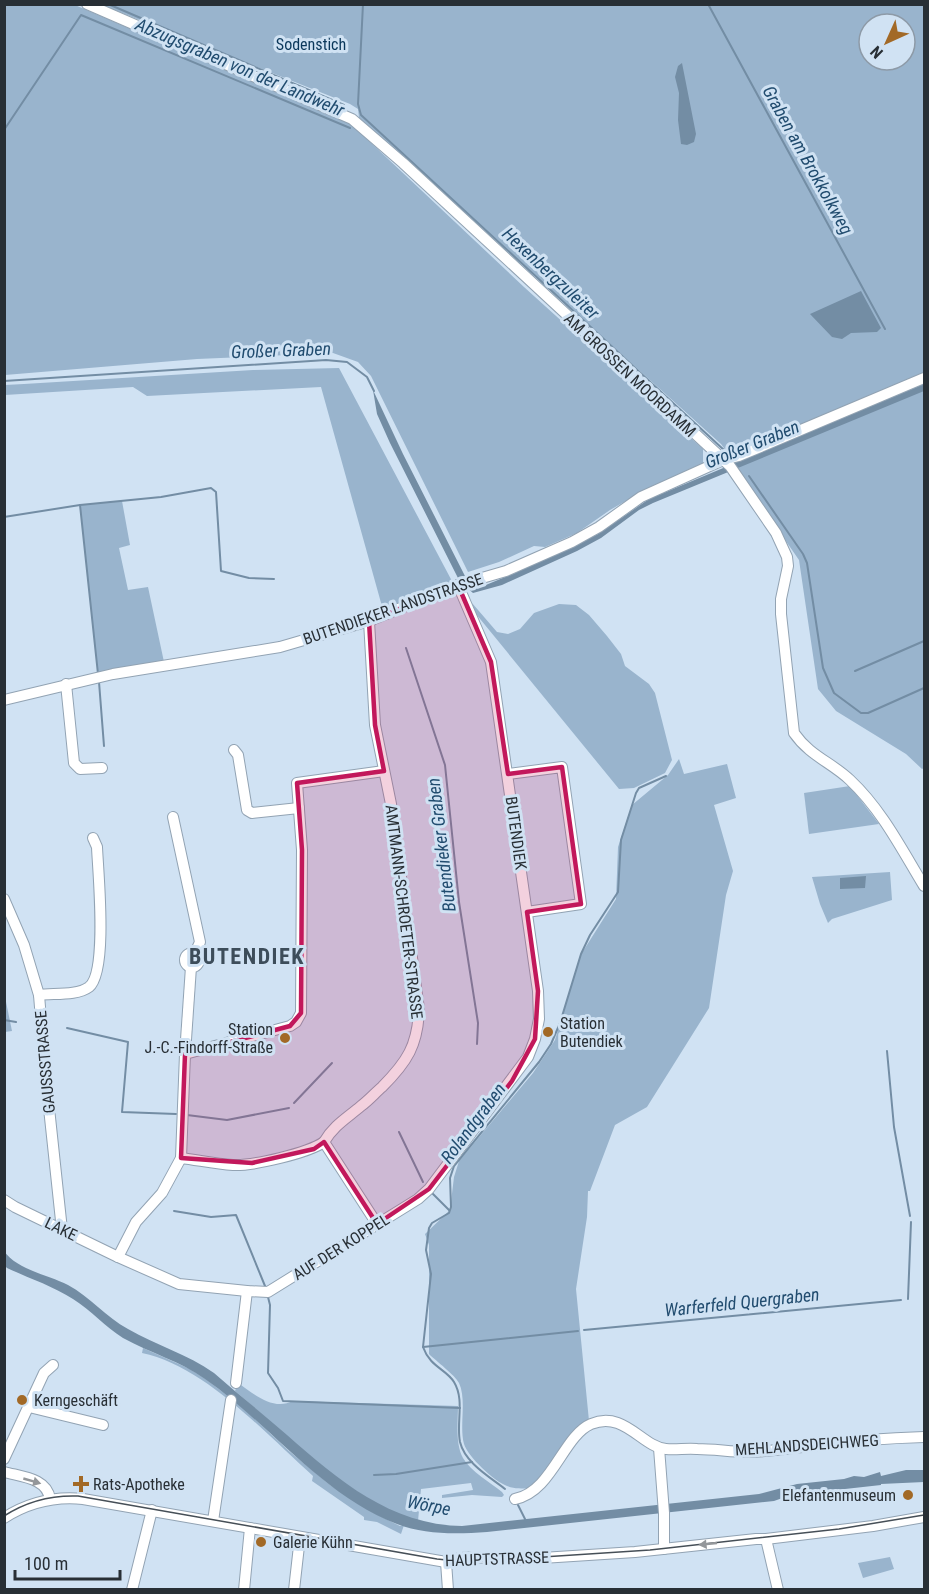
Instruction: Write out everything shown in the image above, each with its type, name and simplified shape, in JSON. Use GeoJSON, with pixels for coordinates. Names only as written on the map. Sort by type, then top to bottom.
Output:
{"type":"FeatureCollection","features":[{"type":"Feature","properties":{"kind":"street","name":"AM GROSSEN MOORDAMM"},"geometry":{"type":"LineString","coordinates":[[87,4],[352,119],[396,156],[729,466],[776,533],[787,557],[788,566],[781,599],[781,614],[794,733],[804,747],[849,779],[871,803],[924,886]]}},
{"type":"Feature","properties":{"kind":"street","name":"BUTENDIEKER LANDSTRASSE"},"geometry":{"type":"LineString","coordinates":[[4,700],[113,674],[280,647],[369,621],[458,585],[506,571],[572,542],[599,527],[641,498],[729,466],[739,456],[924,378]]}},
{"type":"Feature","properties":{"kind":"street","name":"BUTENDIEK"},"geometry":{"type":"LineString","coordinates":[[458,585],[491,662],[527,912],[539,1019],[528,1057],[512,1081]]}},
{"type":"Feature","properties":{"kind":"street","name":"AMTMANN-SCHROETER-STRASSE"},"geometry":{"type":"LineString","coordinates":[[324,1142],[332,1129],[364,1104],[399,1070],[411,1052],[419,1029],[415,975],[391,804],[375,725],[369,621]]}},
{"type":"Feature","properties":{"kind":"street"},"geometry":{"type":"LineString","coordinates":[[66,684],[74,763],[80,769],[102,768]]}},
{"type":"Feature","properties":{"kind":"street"},"geometry":{"type":"LineString","coordinates":[[234,750],[238,755],[247,810],[252,813],[299,808]]}},
{"type":"Feature","properties":{"kind":"street"},"geometry":{"type":"LineString","coordinates":[[508,774],[562,767],[581,904],[527,912]]}},
{"type":"Feature","properties":{"kind":"street"},"geometry":{"type":"LineString","coordinates":[[185,1054],[290,1026],[296,1022],[301,1013],[303,902],[297,783],[384,771]]}},
{"type":"Feature","properties":{"kind":"street"},"geometry":{"type":"LineString","coordinates":[[118,1257],[136,1222],[162,1193],[181,1158],[191,967],[199,963],[199,957],[195,953],[200,942],[173,817]]}},
{"type":"Feature","properties":{"kind":"street"},"geometry":{"type":"LineString","coordinates":[[39,995],[79,991],[88,987],[95,980],[99,949],[100,901],[97,847],[93,838]]}},
{"type":"Feature","properties":{"kind":"street","name":"GAUSSSTRASSE"},"geometry":{"type":"LineString","coordinates":[[4,899],[24,945],[39,995],[62,1230]]}},
{"type":"Feature","properties":{"kind":"street","name":"AUF DER KOPPEL"},"geometry":{"type":"LineString","coordinates":[[118,1257],[179,1284],[268,1292],[429,1190],[512,1081]]}},
{"type":"Feature","properties":{"kind":"street"},"geometry":{"type":"LineString","coordinates":[[181,1158],[234,1165],[252,1163],[314,1149],[324,1142],[377,1224]]}},
{"type":"Feature","properties":{"kind":"street","name":"LAKE"},"geometry":{"type":"LineString","coordinates":[[4,1200],[118,1257]]}},
{"type":"Feature","properties":{"kind":"street"},"geometry":{"type":"LineString","coordinates":[[236,1383],[247,1291]]}},
{"type":"Feature","properties":{"kind":"street"},"geometry":{"type":"LineString","coordinates":[[4,1459],[44,1373],[53,1365]]}},
{"type":"Feature","properties":{"kind":"street"},"geometry":{"type":"LineString","coordinates":[[213,1521],[231,1400]]}},
{"type":"Feature","properties":{"kind":"street"},"geometry":{"type":"LineString","coordinates":[[29,1407],[103,1425]]}},
{"type":"Feature","properties":{"kind":"street","name":"MEHLANDSDEICHWEG"},"geometry":{"type":"LineString","coordinates":[[515,1499],[530,1494],[555,1467],[580,1432],[590,1424],[603,1422],[623,1425],[659,1448],[747,1452],[924,1437]]}},
{"type":"Feature","properties":{"kind":"street"},"geometry":{"type":"LineString","coordinates":[[659,1448],[664,1549]]}},
{"type":"Feature","properties":{"kind":"street"},"geometry":{"type":"LineString","coordinates":[[4,1472],[42,1484],[47,1488],[50,1499]]}},
{"type":"Feature","properties":{"kind":"street","name":"HAUPTSTRASSE"},"geometry":{"type":"LineString","coordinates":[[4,1518],[24,1507],[50,1499],[83,1498],[446,1562],[458,1559],[511,1560],[664,1549],[873,1526],[924,1517]]}},
{"type":"Feature","properties":{"kind":"street"},"geometry":{"type":"LineString","coordinates":[[132,1590],[152,1510]]}},
{"type":"Feature","properties":{"kind":"street"},"geometry":{"type":"LineString","coordinates":[[244,1590],[250,1528]]}},
{"type":"Feature","properties":{"kind":"street"},"geometry":{"type":"LineString","coordinates":[[294,1590],[300,1537]]}},
{"type":"Feature","properties":{"kind":"street"},"geometry":{"type":"LineString","coordinates":[[766,1539],[778,1590]]}},
{"type":"Feature","properties":{"kind":"street"},"geometry":{"type":"LineString","coordinates":[[446,1562],[448,1590]]}},
{"type":"Feature","properties":{"kind":"highlighted area"},"geometry":{"type":"Polygon","coordinates":[[[458,585],[491,662],[508,774],[562,767],[581,904],[527,912],[538,991],[535,1039],[512,1081],[429,1189],[377,1224],[324,1142],[314,1149],[252,1163],[181,1158],[185,1054],[290,1026],[301,1013],[302,850],[297,783],[384,771],[375,725],[369,621],[458,585]]]}},
{"type":"Feature","properties":{"kind":"green space"},"geometry":{"type":"Polygon","coordinates":[[[5,5],[75,5],[351,124],[524,287],[703,449],[703,464],[650,487],[610,510],[577,533],[545,547],[534,546],[499,562],[468,572],[371,376],[358,362],[333,353],[197,359],[5,375],[5,5]]]}},
{"type":"Feature","properties":{"kind":"green space","name":"Sodenstich"},"geometry":{"type":"Polygon","coordinates":[[[102,5],[924,5],[924,768],[922,769],[906,754],[836,711],[818,689],[799,560],[721,444],[359,118],[358,109],[102,5]]]}},
{"type":"Feature","properties":{"kind":"green space"},"geometry":{"type":"Polygon","coordinates":[[[339,368],[453,583],[383,610],[321,387],[147,396],[133,387],[5,395],[5,385],[253,370],[339,368]]]}},
{"type":"Feature","properties":{"kind":"green space"},"geometry":{"type":"Polygon","coordinates":[[[122,501],[130,545],[119,548],[128,590],[148,587],[164,662],[98,674],[80,505],[122,501]]]}},
{"type":"Feature","properties":{"kind":"green space"},"geometry":{"type":"Polygon","coordinates":[[[472,603],[497,632],[508,634],[520,629],[534,613],[559,604],[576,605],[589,615],[621,654],[625,666],[649,684],[655,693],[672,760],[665,773],[634,788],[619,789],[476,614],[472,603]]]}},
{"type":"Feature","properties":{"kind":"green space"},"geometry":{"type":"Polygon","coordinates":[[[679,759],[684,774],[727,764],[736,798],[714,805],[733,871],[726,895],[709,1008],[647,1107],[615,1125],[590,1191],[588,1191],[587,1217],[576,1289],[589,1421],[530,1489],[512,1488],[489,1474],[466,1449],[459,1383],[429,1354],[429,1245],[425,1234],[450,1210],[454,1177],[459,1161],[533,1073],[555,1040],[580,956],[616,899],[618,847],[632,805],[668,775],[679,759]]]}},
{"type":"Feature","properties":{"kind":"green space"},"geometry":{"type":"Polygon","coordinates":[[[850,786],[879,824],[809,834],[804,793],[850,786]]]}},
{"type":"Feature","properties":{"kind":"green space"},"geometry":{"type":"Polygon","coordinates":[[[890,872],[892,900],[832,919],[828,923],[812,877],[890,872]]]}},
{"type":"Feature","properties":{"kind":"green space"},"geometry":{"type":"Polygon","coordinates":[[[4,992],[12,1031],[5,1032],[4,1032],[4,992]]]}},
{"type":"Feature","properties":{"kind":"green space"},"geometry":{"type":"Polygon","coordinates":[[[143,1348],[190,1369],[207,1380],[241,1406],[330,1485],[374,1513],[400,1526],[404,1525],[401,1534],[377,1522],[364,1520],[364,1517],[312,1481],[313,1476],[234,1404],[189,1372],[166,1360],[142,1353],[143,1348]]]}},
{"type":"Feature","properties":{"kind":"green space"},"geometry":{"type":"Polygon","coordinates":[[[238,1383],[264,1400],[278,1404],[293,1401],[458,1406],[458,1439],[463,1458],[504,1495],[502,1497],[472,1495],[442,1498],[442,1495],[473,1490],[471,1483],[421,1489],[418,1521],[392,1511],[343,1482],[299,1447],[235,1391],[238,1383]]]}},
{"type":"Feature","properties":{"kind":"green space"},"geometry":{"type":"Polygon","coordinates":[[[890,1557],[894,1569],[863,1578],[858,1563],[890,1557]]]}},
{"type":"Feature","properties":{"kind":"shaded area"},"geometry":{"type":"Polygon","coordinates":[[[682,63],[696,134],[694,142],[687,145],[681,144],[678,120],[679,93],[675,77],[678,66],[682,63]]]}},
{"type":"Feature","properties":{"kind":"shaded area"},"geometry":{"type":"Polygon","coordinates":[[[861,291],[881,328],[877,332],[851,333],[842,339],[832,337],[810,314],[861,291]]]}},
{"type":"Feature","properties":{"kind":"shaded area"},"geometry":{"type":"Polygon","coordinates":[[[924,384],[924,391],[653,503],[639,510],[601,538],[502,585],[473,593],[464,585],[471,583],[475,587],[481,587],[515,573],[598,534],[649,499],[924,384]]]}},
{"type":"Feature","properties":{"kind":"shaded area"},"geometry":{"type":"Polygon","coordinates":[[[373,390],[465,576],[458,578],[390,443],[377,414],[373,390]]]}},
{"type":"Feature","properties":{"kind":"shaded area"},"geometry":{"type":"Polygon","coordinates":[[[866,876],[865,888],[840,889],[840,878],[866,876]]]}},
{"type":"Feature","properties":{"kind":"shaded area"},"geometry":{"type":"Polygon","coordinates":[[[4,1251],[17,1263],[76,1290],[128,1329],[193,1360],[214,1373],[346,1483],[389,1509],[412,1518],[436,1524],[462,1526],[759,1494],[797,1484],[854,1476],[864,1477],[880,1472],[881,1476],[906,1470],[924,1470],[924,1482],[881,1484],[791,1495],[774,1501],[487,1532],[441,1533],[408,1528],[370,1511],[344,1495],[205,1379],[123,1338],[80,1303],[65,1294],[7,1268],[4,1251]]]}},
{"type":"Feature","properties":{"kind":"waterway","name":"Hexenbergzuleiter"},"geometry":{"type":"LineString","coordinates":[[108,4],[344,105]]}},
{"type":"Feature","properties":{"kind":"waterway","name":"Hexenbergzuleiter"},"geometry":{"type":"LineString","coordinates":[[363,4],[358,104],[361,115],[724,450]]}},
{"type":"Feature","properties":{"kind":"waterway","name":"Graben am Brokkolkweg"},"geometry":{"type":"LineString","coordinates":[[708,4],[885,329]]}},
{"type":"Feature","properties":{"kind":"waterway","name":"Abzugsgraben von der Landwehr"},"geometry":{"type":"LineString","coordinates":[[4,130],[81,15],[350,128]]}},
{"type":"Feature","properties":{"kind":"waterway","name":"Großer Graben"},"geometry":{"type":"LineString","coordinates":[[4,381],[326,360],[347,362],[367,377],[374,391]]}},
{"type":"Feature","properties":{"kind":"waterway"},"geometry":{"type":"LineString","coordinates":[[749,476],[807,563],[823,668],[834,693],[861,713],[868,713],[924,688]]}},
{"type":"Feature","properties":{"kind":"waterway"},"geometry":{"type":"LineString","coordinates":[[98,674],[80,505],[161,497],[211,488],[216,492],[221,571],[249,578],[274,579]]}},
{"type":"Feature","properties":{"kind":"waterway"},"geometry":{"type":"LineString","coordinates":[[4,517],[80,505]]}},
{"type":"Feature","properties":{"kind":"waterway"},"geometry":{"type":"LineString","coordinates":[[855,671],[924,641]]}},
{"type":"Feature","properties":{"kind":"waterway","name":"Butendieker Graben"},"geometry":{"type":"LineString","coordinates":[[406,648],[445,765],[459,902],[478,1023],[477,1044]]}},
{"type":"Feature","properties":{"kind":"waterway"},"geometry":{"type":"LineString","coordinates":[[99,682],[104,746]]}},
{"type":"Feature","properties":{"kind":"waterway","name":"Rolandgraben"},"geometry":{"type":"LineString","coordinates":[[505,1489],[467,1457],[460,1442],[460,1404],[457,1389],[451,1378],[430,1359],[423,1347],[431,1274],[426,1250],[429,1228],[432,1223],[449,1213],[451,1207],[450,1178],[454,1166],[539,1062],[551,1044],[560,1023],[581,954],[590,935],[618,892],[621,840],[636,793],[639,788],[666,776]]}},
{"type":"Feature","properties":{"kind":"waterway"},"geometry":{"type":"LineString","coordinates":[[4,1020],[16,1022]]}},
{"type":"Feature","properties":{"kind":"waterway"},"geometry":{"type":"LineString","coordinates":[[67,1028],[128,1042],[122,1112],[176,1114]]}},
{"type":"Feature","properties":{"kind":"waterway","name":"Warferfeld Quergraben"},"geometry":{"type":"LineString","coordinates":[[887,1051],[894,1127],[910,1216]]}},
{"type":"Feature","properties":{"kind":"waterway"},"geometry":{"type":"LineString","coordinates":[[294,1103],[332,1063]]}},
{"type":"Feature","properties":{"kind":"waterway"},"geometry":{"type":"LineString","coordinates":[[187,1115],[227,1120],[289,1108]]}},
{"type":"Feature","properties":{"kind":"waterway"},"geometry":{"type":"LineString","coordinates":[[399,1132],[423,1182]]}},
{"type":"Feature","properties":{"kind":"waterway"},"geometry":{"type":"LineString","coordinates":[[432,1193],[449,1210]]}},
{"type":"Feature","properties":{"kind":"waterway"},"geometry":{"type":"LineString","coordinates":[[174,1211],[211,1217],[236,1215],[265,1286]]}},
{"type":"Feature","properties":{"kind":"waterway","name":"Warferfeld Quergraben"},"geometry":{"type":"LineString","coordinates":[[908,1299],[911,1222]]}},
{"type":"Feature","properties":{"kind":"waterway"},"geometry":{"type":"LineString","coordinates":[[268,1297],[270,1305],[268,1373],[283,1401],[460,1408]]}},
{"type":"Feature","properties":{"kind":"waterway","name":"Warferfeld Quergraben"},"geometry":{"type":"LineString","coordinates":[[584,1330],[901,1300]]}},
{"type":"Feature","properties":{"kind":"waterway","name":"Warferfeld Quergraben"},"geometry":{"type":"LineString","coordinates":[[423,1347],[578,1331]]}},
{"type":"Feature","properties":{"kind":"waterway"},"geometry":{"type":"LineString","coordinates":[[374,1475],[396,1474],[472,1462]]}},
{"type":"Feature","properties":{"kind":"waterway","name":"Rolandgraben"},"geometry":{"type":"LineString","coordinates":[[518,1505],[526,1521]]}},
{"type":"Feature","properties":{"kind":"tram line"},"geometry":{"type":"LineString","coordinates":[[4,1516],[21,1506],[40,1500],[78,1496],[437,1559],[466,1562],[650,1550],[839,1529],[924,1515]]}},
{"type":"Feature","properties":{"kind":"place","name":"Station Butendiek"},"geometry":{"type":"Point","coordinates":[548,1032]}},
{"type":"Feature","properties":{"kind":"place","name":"Station J.-C.-Findorff-Straße"},"geometry":{"type":"Point","coordinates":[285,1038]}},
{"type":"Feature","properties":{"kind":"place","name":"Kerngeschäft"},"geometry":{"type":"Point","coordinates":[22,1400]}},
{"type":"Feature","properties":{"kind":"place","name":"Rats-Apotheke"},"geometry":{"type":"Point","coordinates":[81,1484]}},
{"type":"Feature","properties":{"kind":"place","name":"Elefantenmuseum"},"geometry":{"type":"Point","coordinates":[908,1495]}},
{"type":"Feature","properties":{"kind":"place","name":"Galerie Kühn"},"geometry":{"type":"Point","coordinates":[261,1542]}},
{"type":"Feature","properties":{"kind":"district","name":"BUTENDIEK"},"geometry":{"type":"Point","coordinates":[247,956]}},
{"type":"Feature","properties":{"kind":"water label","name":"Wörpe"},"geometry":{"type":"Point","coordinates":[429,1505]}}]}
